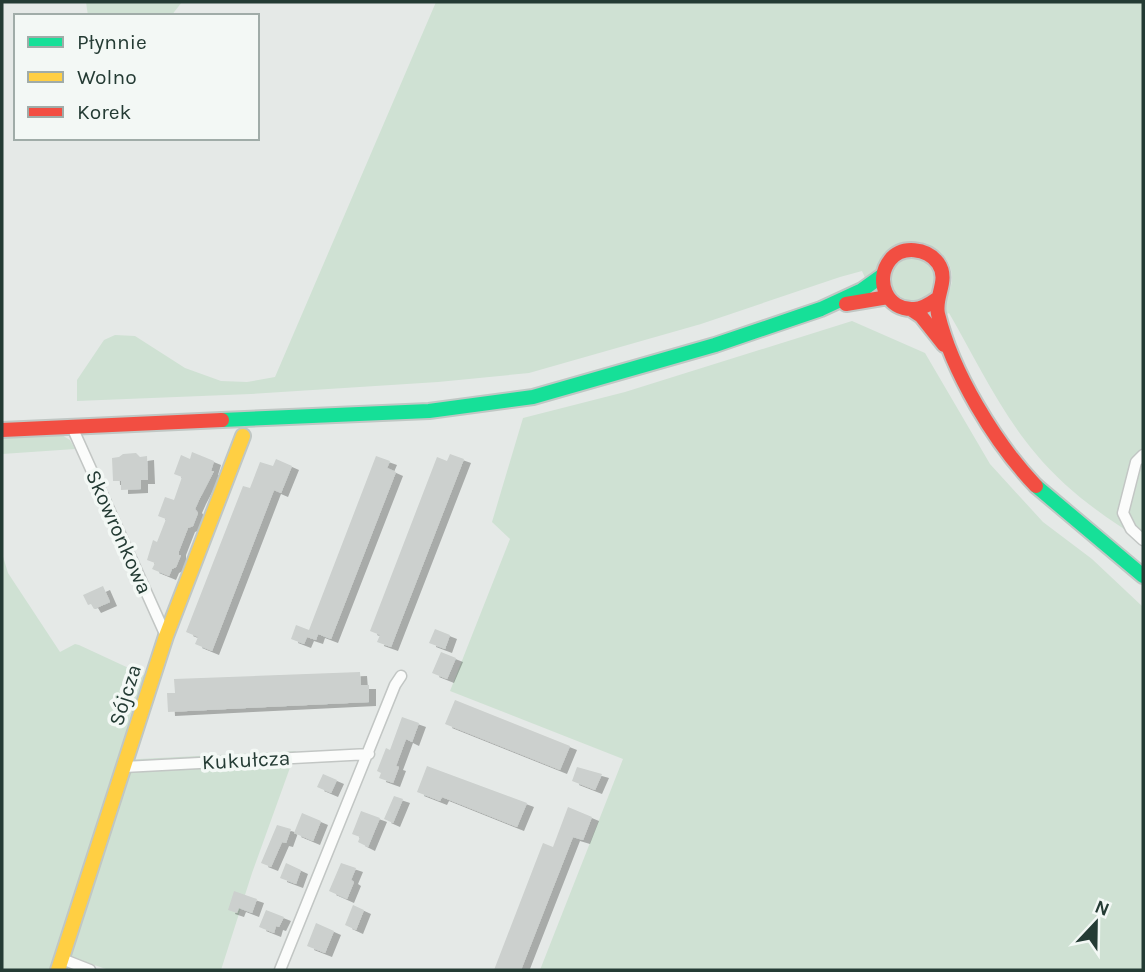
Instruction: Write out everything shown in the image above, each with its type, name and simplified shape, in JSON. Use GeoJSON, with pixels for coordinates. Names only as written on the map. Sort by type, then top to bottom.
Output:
{"type":"FeatureCollection","features":[{"type":"Feature","properties":{"kind":"main road"},"geometry":{"type":"LineString","coordinates":[[957,363],[931,328],[912,310],[896,305],[884,289],[883,275],[888,262],[903,251],[929,254],[941,267],[943,283],[937,298],[937,308],[957,363],[988,422],[1022,472],[1143,576]]}},
{"type":"Feature","properties":{"kind":"main road"},"geometry":{"type":"LineString","coordinates":[[2,430],[429,411],[523,399],[715,345],[821,309],[873,284],[883,275]]}},
{"type":"Feature","properties":{"kind":"main road"},"geometry":{"type":"LineString","coordinates":[[821,309],[888,297]]}},
{"type":"Feature","properties":{"kind":"main road"},"geometry":{"type":"LineString","coordinates":[[912,310],[929,306],[937,298]]}},
{"type":"Feature","properties":{"kind":"main road","name":"Sójcza"},"geometry":{"type":"LineString","coordinates":[[60,965],[166,636],[243,436]]}},
{"type":"Feature","properties":{"kind":"street","name":"Skowronkowa"},"geometry":{"type":"LineString","coordinates":[[72,427],[166,636]]}},
{"type":"Feature","properties":{"kind":"street"},"geometry":{"type":"LineString","coordinates":[[1143,455],[1136,462],[1124,513],[1131,529],[1143,540]]}},
{"type":"Feature","properties":{"kind":"street"},"geometry":{"type":"LineString","coordinates":[[280,970],[395,685],[401,676]]}},
{"type":"Feature","properties":{"kind":"street","name":"Kukułcza"},"geometry":{"type":"LineString","coordinates":[[124,767],[369,754]]}},
{"type":"Feature","properties":{"kind":"street"},"geometry":{"type":"LineString","coordinates":[[60,965],[90,970]]}},
{"type":"Feature","properties":{"kind":"green space"},"geometry":{"type":"Polygon","coordinates":[[[86,2],[182,2],[173,14],[88,14],[86,2]]]}},
{"type":"Feature","properties":{"kind":"green space"},"geometry":{"type":"Polygon","coordinates":[[[436,2],[1143,2],[1143,541],[1073,491],[1023,438],[949,313],[945,315],[952,278],[947,260],[933,248],[914,242],[894,245],[884,254],[866,280],[862,271],[840,277],[701,324],[529,373],[438,382],[251,394],[77,401],[77,380],[104,340],[115,335],[135,336],[185,368],[221,381],[247,382],[275,377],[436,2]]]}},
{"type":"Feature","properties":{"kind":"green space"},"geometry":{"type":"Polygon","coordinates":[[[913,258],[929,264],[935,280],[929,296],[913,302],[897,296],[891,280],[897,264],[913,258]]]}},
{"type":"Feature","properties":{"kind":"green space"},"geometry":{"type":"Polygon","coordinates":[[[852,321],[925,353],[990,464],[1043,522],[1092,559],[1143,607],[1143,970],[540,970],[623,759],[450,691],[510,539],[492,522],[523,418],[625,392],[852,321]]]}},
{"type":"Feature","properties":{"kind":"green space"},"geometry":{"type":"Polygon","coordinates":[[[60,434],[70,440],[75,449],[2,454],[2,437],[60,434]]]}},
{"type":"Feature","properties":{"kind":"green space"},"geometry":{"type":"Polygon","coordinates":[[[2,553],[8,573],[60,652],[75,644],[79,645],[148,677],[120,760],[296,751],[221,970],[109,970],[58,953],[52,970],[2,970],[2,553]]]}},
{"type":"Feature","properties":{"kind":"building"},"geometry":{"type":"Polygon","coordinates":[[[192,452],[214,461],[211,471],[214,471],[195,509],[198,513],[193,526],[188,528],[176,567],[169,576],[152,569],[155,563],[147,560],[153,540],[157,542],[166,519],[158,516],[165,497],[174,500],[182,477],[174,474],[181,455],[190,459],[192,452]]]}},
{"type":"Feature","properties":{"kind":"building"},"geometry":{"type":"Polygon","coordinates":[[[136,453],[140,457],[147,456],[148,480],[141,480],[141,489],[121,490],[121,481],[113,481],[112,458],[136,453]]]}},
{"type":"Feature","properties":{"kind":"building"},"geometry":{"type":"Polygon","coordinates":[[[450,454],[464,459],[391,647],[377,642],[380,635],[370,631],[437,457],[447,461],[450,454]]]}},
{"type":"Feature","properties":{"kind":"building"},"geometry":{"type":"Polygon","coordinates":[[[376,456],[390,461],[387,468],[396,472],[331,639],[318,634],[316,640],[307,637],[304,644],[291,639],[296,625],[309,630],[376,456]]]}},
{"type":"Feature","properties":{"kind":"building"},"geometry":{"type":"Polygon","coordinates":[[[276,459],[292,466],[281,493],[274,490],[212,651],[195,644],[198,637],[186,632],[243,486],[250,488],[260,462],[273,466],[276,459]]]}},
{"type":"Feature","properties":{"kind":"building"},"geometry":{"type":"Polygon","coordinates":[[[103,586],[110,602],[94,609],[91,604],[88,605],[83,595],[103,586]]]}},
{"type":"Feature","properties":{"kind":"building"},"geometry":{"type":"Polygon","coordinates":[[[435,629],[450,635],[445,649],[429,643],[435,629]]]}},
{"type":"Feature","properties":{"kind":"building"},"geometry":{"type":"Polygon","coordinates":[[[441,652],[456,658],[447,679],[432,673],[441,652]]]}},
{"type":"Feature","properties":{"kind":"building"},"geometry":{"type":"Polygon","coordinates":[[[360,672],[361,685],[369,685],[369,702],[168,712],[167,693],[175,693],[174,679],[360,672]]]}},
{"type":"Feature","properties":{"kind":"building"},"geometry":{"type":"Polygon","coordinates":[[[455,700],[570,746],[560,770],[445,724],[455,700]]]}},
{"type":"Feature","properties":{"kind":"building"},"geometry":{"type":"Polygon","coordinates":[[[402,717],[419,723],[412,742],[406,739],[393,783],[379,778],[381,773],[377,771],[386,748],[390,750],[402,717]]]}},
{"type":"Feature","properties":{"kind":"building"},"geometry":{"type":"Polygon","coordinates":[[[427,766],[527,803],[517,827],[442,797],[440,801],[417,792],[427,766]]]}},
{"type":"Feature","properties":{"kind":"building"},"geometry":{"type":"Polygon","coordinates":[[[577,767],[602,774],[595,790],[572,781],[577,767]]]}},
{"type":"Feature","properties":{"kind":"building"},"geometry":{"type":"Polygon","coordinates":[[[323,774],[337,780],[331,793],[317,787],[323,774]]]}},
{"type":"Feature","properties":{"kind":"building"},"geometry":{"type":"Polygon","coordinates":[[[394,796],[403,799],[393,823],[384,819],[394,796]]]}},
{"type":"Feature","properties":{"kind":"building"},"geometry":{"type":"Polygon","coordinates":[[[568,807],[592,817],[583,840],[573,837],[521,970],[494,970],[543,843],[553,847],[568,807]]]}},
{"type":"Feature","properties":{"kind":"building"},"geometry":{"type":"Polygon","coordinates":[[[361,811],[380,818],[368,847],[358,842],[360,837],[352,834],[361,811]]]}},
{"type":"Feature","properties":{"kind":"building"},"geometry":{"type":"Polygon","coordinates":[[[302,813],[321,821],[313,841],[294,833],[302,813]]]}},
{"type":"Feature","properties":{"kind":"building"},"geometry":{"type":"Polygon","coordinates":[[[277,825],[291,829],[271,867],[261,863],[277,825]]]}},
{"type":"Feature","properties":{"kind":"building"},"geometry":{"type":"Polygon","coordinates":[[[286,863],[301,870],[296,884],[280,878],[286,863]]]}},
{"type":"Feature","properties":{"kind":"building"},"geometry":{"type":"Polygon","coordinates":[[[341,863],[356,868],[347,899],[329,891],[341,863]]]}},
{"type":"Feature","properties":{"kind":"building"},"geometry":{"type":"Polygon","coordinates":[[[234,891],[257,899],[252,913],[239,908],[237,913],[228,910],[234,891]]]}},
{"type":"Feature","properties":{"kind":"building"},"geometry":{"type":"Polygon","coordinates":[[[353,905],[364,910],[356,930],[345,925],[353,905]]]}},
{"type":"Feature","properties":{"kind":"building"},"geometry":{"type":"Polygon","coordinates":[[[266,910],[284,917],[274,933],[259,927],[266,910]]]}},
{"type":"Feature","properties":{"kind":"building"},"geometry":{"type":"Polygon","coordinates":[[[316,923],[334,931],[325,953],[307,946],[316,923]]]}},
{"type":"Feature","properties":{"kind":"traffic: fast"},"geometry":{"type":"LineString","coordinates":[[222,420],[429,411],[533,397],[715,345],[821,309],[862,290],[883,275]]}},
{"type":"Feature","properties":{"kind":"traffic: fast"},"geometry":{"type":"LineString","coordinates":[[1036,486],[1143,576]]}},
{"type":"Feature","properties":{"kind":"traffic: slow"},"geometry":{"type":"LineString","coordinates":[[58,970],[166,636],[243,436]]}},
{"type":"Feature","properties":{"kind":"traffic: jam"},"geometry":{"type":"LineString","coordinates":[[938,298],[917,309],[905,308],[890,300],[883,285],[885,268],[890,260],[901,252],[914,250],[928,254],[938,263],[942,276],[938,314],[953,359],[991,428],[1036,486]]}},
{"type":"Feature","properties":{"kind":"traffic: jam"},"geometry":{"type":"LineString","coordinates":[[846,304],[888,297]]}},
{"type":"Feature","properties":{"kind":"traffic: jam"},"geometry":{"type":"LineString","coordinates":[[912,310],[921,316],[944,345]]}},
{"type":"Feature","properties":{"kind":"traffic: jam"},"geometry":{"type":"LineString","coordinates":[[2,430],[222,420]]}}]}
